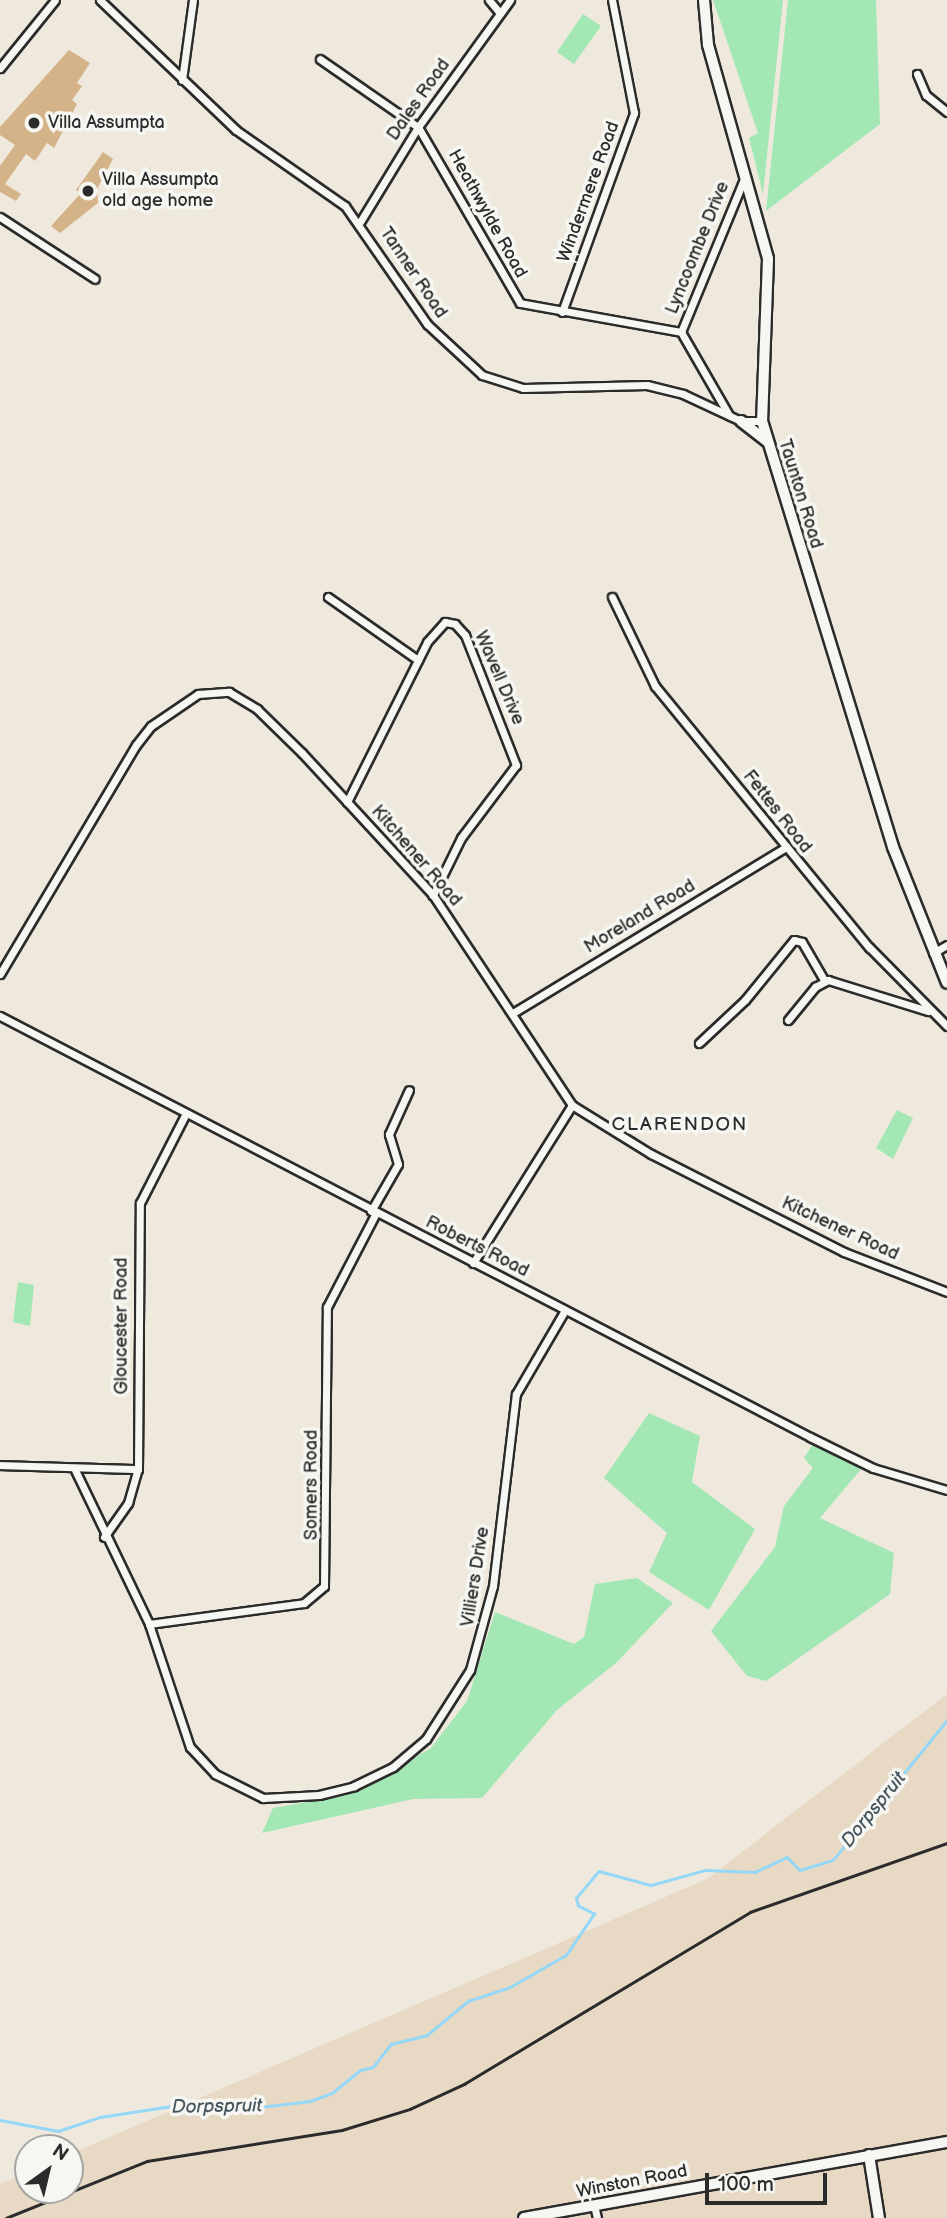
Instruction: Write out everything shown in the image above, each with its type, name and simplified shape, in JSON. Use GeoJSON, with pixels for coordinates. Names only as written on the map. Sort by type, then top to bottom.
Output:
{"type":"FeatureCollection","features":[{"type":"Feature","properties":{"kind":"street"},"geometry":{"type":"LineString","coordinates":[[0,68],[55,0]]}},
{"type":"Feature","properties":{"kind":"street","name":"Tanner Road"},"geometry":{"type":"LineString","coordinates":[[100,0],[236,130],[322,186],[360,222],[427,324],[493,381],[523,388],[647,385],[741,421],[762,421]]}},
{"type":"Feature","properties":{"kind":"street"},"geometry":{"type":"LineString","coordinates":[[182,80],[193,0]]}},
{"type":"Feature","properties":{"kind":"street"},"geometry":{"type":"LineString","coordinates":[[488,0],[500,13]]}},
{"type":"Feature","properties":{"kind":"street","name":"Dales Road"},"geometry":{"type":"LineString","coordinates":[[360,222],[418,127],[510,0]]}},
{"type":"Feature","properties":{"kind":"street","name":"Windermere Road"},"geometry":{"type":"LineString","coordinates":[[562,312],[634,113],[612,0]]}},
{"type":"Feature","properties":{"kind":"street","name":"Taunton Road"},"geometry":{"type":"LineString","coordinates":[[704,0],[708,45],[745,177],[764,233],[770,281],[762,421],[931,954],[947,984]]}},
{"type":"Feature","properties":{"kind":"street","name":"Heathwylde Road"},"geometry":{"type":"LineString","coordinates":[[320,59],[418,127],[517,300],[562,312],[681,332]]}},
{"type":"Feature","properties":{"kind":"street"},"geometry":{"type":"LineString","coordinates":[[917,74],[926,95],[947,112]]}},
{"type":"Feature","properties":{"kind":"street","name":"Lyncoombe Drive"},"geometry":{"type":"LineString","coordinates":[[681,332],[745,177]]}},
{"type":"Feature","properties":{"kind":"street"},"geometry":{"type":"LineString","coordinates":[[0,217],[95,279]]}},
{"type":"Feature","properties":{"kind":"street"},"geometry":{"type":"LineString","coordinates":[[681,332],[729,416]]}},
{"type":"Feature","properties":{"kind":"street"},"geometry":{"type":"LineString","coordinates":[[741,421],[768,441]]}},
{"type":"Feature","properties":{"kind":"street"},"geometry":{"type":"LineString","coordinates":[[328,597],[418,660]]}},
{"type":"Feature","properties":{"kind":"street","name":"Fettes Road"},"geometry":{"type":"LineString","coordinates":[[612,597],[655,686],[784,848],[928,1011],[947,1026]]}},
{"type":"Feature","properties":{"kind":"street","name":"Wavell Drive"},"geometry":{"type":"LineString","coordinates":[[346,802],[418,660],[440,625],[450,622],[461,628],[516,765],[461,838],[433,895]]}},
{"type":"Feature","properties":{"kind":"street","name":"Kitchener Road"},"geometry":{"type":"LineString","coordinates":[[0,974],[135,745],[151,726],[198,694],[229,692],[257,709],[433,895],[572,1105],[651,1153],[844,1252],[947,1292]]}},
{"type":"Feature","properties":{"kind":"street","name":"Moreland Road"},"geometry":{"type":"LineString","coordinates":[[513,1013],[784,848]]}},
{"type":"Feature","properties":{"kind":"street"},"geometry":{"type":"LineString","coordinates":[[699,1043],[750,995],[794,940],[802,942],[824,980],[928,1011]]}},
{"type":"Feature","properties":{"kind":"street"},"geometry":{"type":"LineString","coordinates":[[931,954],[947,945]]}},
{"type":"Feature","properties":{"kind":"street"},"geometry":{"type":"LineString","coordinates":[[788,1020],[824,980]]}},
{"type":"Feature","properties":{"kind":"street","name":"Roberts Road"},"geometry":{"type":"LineString","coordinates":[[0,1016],[184,1116],[873,1468],[947,1490]]}},
{"type":"Feature","properties":{"kind":"street","name":"Somers Road"},"geometry":{"type":"LineString","coordinates":[[149,1624],[304,1603],[324,1586],[327,1307],[398,1164],[389,1134],[409,1090]]}},
{"type":"Feature","properties":{"kind":"street"},"geometry":{"type":"LineString","coordinates":[[473,1263],[572,1105]]}},
{"type":"Feature","properties":{"kind":"street","name":"Gloucester Road"},"geometry":{"type":"LineString","coordinates":[[104,1537],[128,1503],[138,1469],[140,1203],[184,1116]]}},
{"type":"Feature","properties":{"kind":"street","name":"Villiers Drive"},"geometry":{"type":"LineString","coordinates":[[75,1470],[104,1537],[149,1624],[190,1747],[235,1787],[263,1798],[308,1796],[354,1786],[393,1767],[425,1739],[470,1670],[493,1586],[516,1394],[565,1310]]}},
{"type":"Feature","properties":{"kind":"street"},"geometry":{"type":"LineString","coordinates":[[0,1465],[75,1470],[138,1469]]}},
{"type":"Feature","properties":{"kind":"street","name":"Winston Road"},"geometry":{"type":"LineString","coordinates":[[524,2218],[947,2142]]}},
{"type":"Feature","properties":{"kind":"street"},"geometry":{"type":"LineString","coordinates":[[869,2155],[879,2218]]}},
{"type":"Feature","properties":{"kind":"street"},"geometry":{"type":"LineString","coordinates":[[594,2205],[597,2218]]}},
{"type":"Feature","properties":{"kind":"shaded area"},"geometry":{"type":"Polygon","coordinates":[[[947,1694],[947,2218],[0,2218],[0,2184],[14,2178],[14,2204],[84,2204],[84,2148],[707,1879],[947,1694]]]}},
{"type":"Feature","properties":{"kind":"green space"},"geometry":{"type":"Polygon","coordinates":[[[713,0],[783,0],[763,194],[749,138],[758,133],[713,0]]]}},
{"type":"Feature","properties":{"kind":"green space"},"geometry":{"type":"Polygon","coordinates":[[[788,0],[876,0],[880,124],[766,211],[788,0]]]}},
{"type":"Feature","properties":{"kind":"green space"},"geometry":{"type":"Polygon","coordinates":[[[583,14],[601,26],[574,64],[557,52],[583,14]]]}},
{"type":"Feature","properties":{"kind":"green space"},"geometry":{"type":"Polygon","coordinates":[[[897,1110],[913,1118],[893,1159],[876,1148],[897,1110]]]}},
{"type":"Feature","properties":{"kind":"green space"},"geometry":{"type":"Polygon","coordinates":[[[18,1282],[34,1285],[30,1326],[13,1322],[18,1282]]]}},
{"type":"Feature","properties":{"kind":"green space"},"geometry":{"type":"Polygon","coordinates":[[[649,1413],[700,1436],[692,1482],[755,1529],[709,1610],[649,1572],[667,1533],[604,1478],[649,1413]]]}},
{"type":"Feature","properties":{"kind":"green space"},"geometry":{"type":"Polygon","coordinates":[[[813,1444],[862,1468],[820,1518],[894,1553],[890,1594],[766,1681],[747,1676],[711,1631],[775,1547],[784,1506],[813,1468],[804,1458],[813,1444]]]}},
{"type":"Feature","properties":{"kind":"green space"},"geometry":{"type":"Polygon","coordinates":[[[637,1578],[673,1603],[616,1663],[557,1710],[482,1798],[413,1799],[262,1833],[273,1808],[346,1795],[430,1749],[467,1701],[495,1612],[574,1644],[584,1637],[595,1584],[637,1578]]]}},
{"type":"Feature","properties":{"kind":"building","name":"Villa Assumpta"},"geometry":{"type":"Polygon","coordinates":[[[69,50],[90,63],[77,83],[82,86],[72,100],[77,104],[54,148],[47,143],[35,161],[26,154],[5,184],[21,194],[16,201],[0,192],[0,166],[15,145],[0,135],[0,127],[69,50]]]}},
{"type":"Feature","properties":{"kind":"building","name":"Villa Assumpta old age home"},"geometry":{"type":"Polygon","coordinates":[[[103,152],[113,159],[97,189],[98,203],[60,233],[51,226],[81,193],[76,190],[103,152]]]}},
{"type":"Feature","properties":{"kind":"waterway","name":"Dorpspruit"},"geometry":{"type":"LineString","coordinates":[[0,2120],[58,2131],[100,2117],[171,2106],[236,2110],[310,2101],[332,2093],[360,2070],[373,2067],[391,2044],[427,2035],[468,2001],[510,1987],[566,1955],[594,1914],[578,1906],[576,1898],[599,1871],[651,1885],[705,1870],[755,1872],[787,1857],[800,1870],[833,1860],[947,1720]]}},
{"type":"Feature","properties":{"kind":"railway"},"geometry":{"type":"LineString","coordinates":[[6,2218],[147,2161],[342,2130],[410,2109],[464,2084],[750,1912],[947,1843]]}},
{"type":"Feature","properties":{"kind":"place","name":"Villa Assumpta"},"geometry":{"type":"Point","coordinates":[34,123]}},
{"type":"Feature","properties":{"kind":"place","name":"Villa Assumpta old age home"},"geometry":{"type":"Point","coordinates":[88,191]}},
{"type":"Feature","properties":{"kind":"district","name":"CLARENDON"},"geometry":{"type":"Point","coordinates":[680,1125]}}]}
